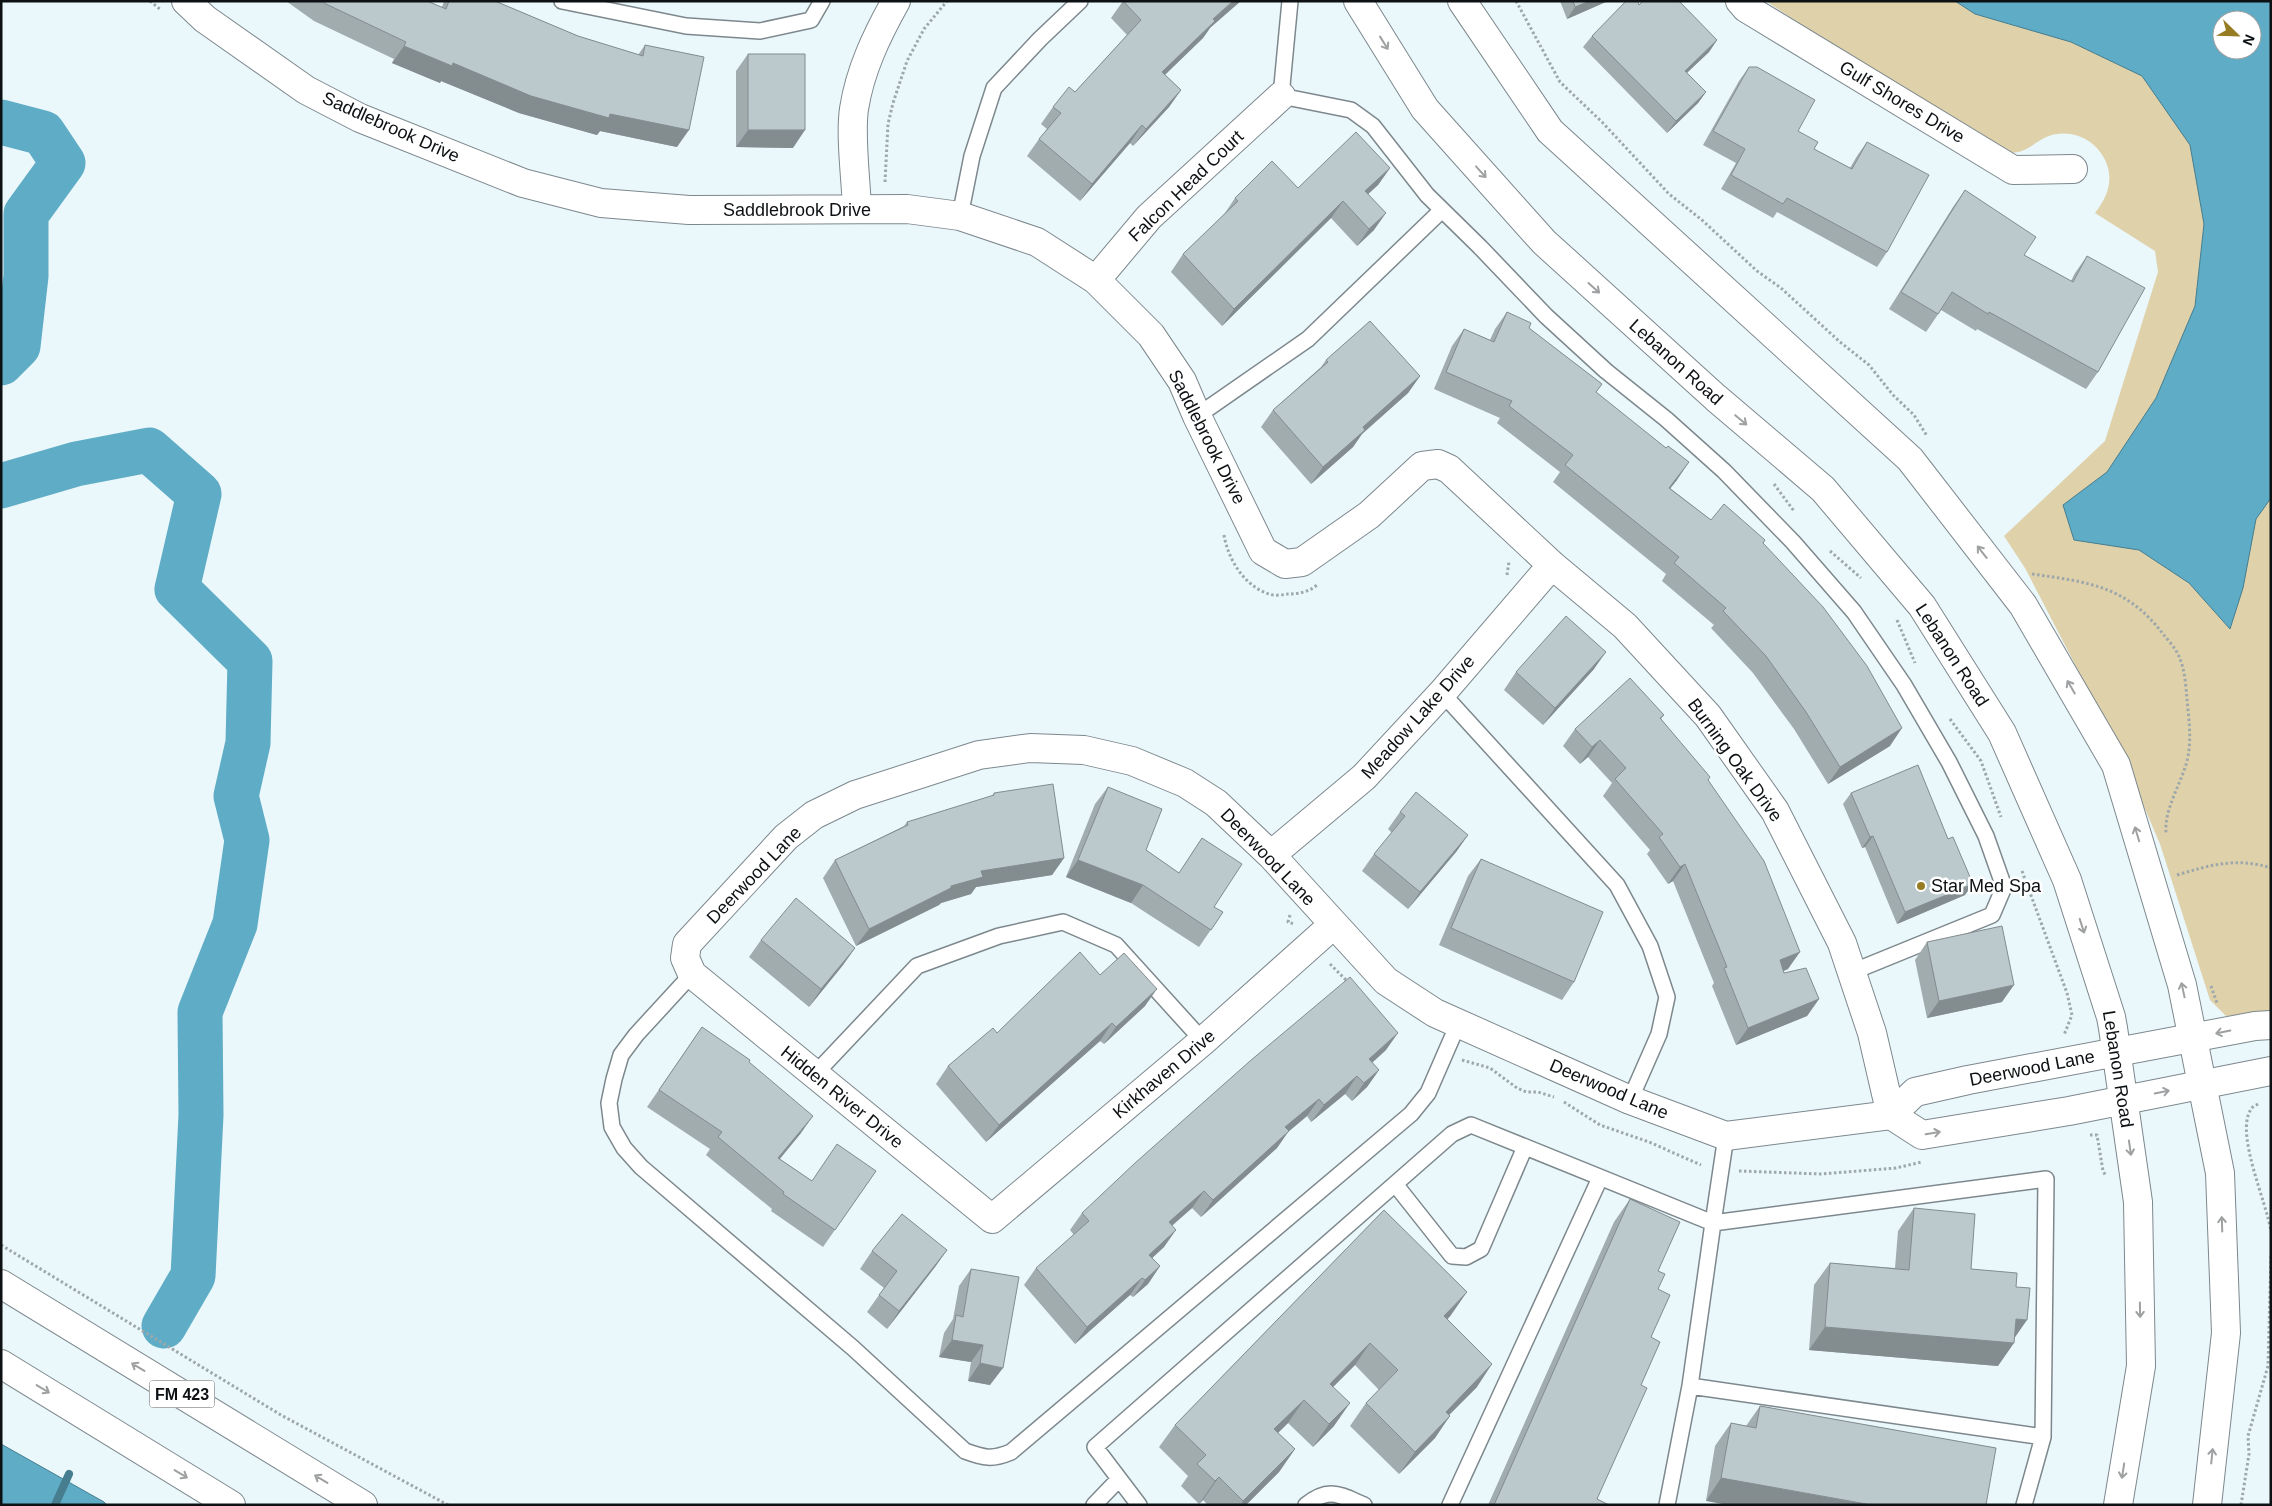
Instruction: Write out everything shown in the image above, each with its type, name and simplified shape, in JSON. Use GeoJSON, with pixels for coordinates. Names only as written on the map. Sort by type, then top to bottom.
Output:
{"type":"FeatureCollection","features":[{"type":"Feature","properties":{"kind":"street"},"geometry":{"type":"LineString","coordinates":[[858,209],[854,110],[865,67],[874,43],[896,1]]}},
{"type":"Feature","properties":{"kind":"street","name":"Lebanon Road"},"geometry":{"type":"LineString","coordinates":[[1358,1],[1425,109],[1544,242],[1716,398],[1823,489],[1922,606],[2002,733],[2063,872],[2111,1017],[2117,1052],[2138,1202],[2141,1366],[2118,1505]]}},
{"type":"Feature","properties":{"kind":"street"},"geometry":{"type":"LineString","coordinates":[[1462,1],[1550,131],[1910,459],[2023,605],[2116,766],[2182,985],[2220,1173],[2226,1333],[2206,1505]]}},
{"type":"Feature","properties":{"kind":"street","name":"Gulf Shores Drive"},"geometry":{"type":"LineString","coordinates":[[1740,1],[1755,13],[2013,170],[2074,169]]}},
{"type":"Feature","properties":{"kind":"street","name":"Saddlebrook Drive"},"geometry":{"type":"LineString","coordinates":[[176,7],[205,19],[306,90],[360,118],[523,184],[601,203],[689,210],[907,209],[960,216],[1037,242],[1096,280],[1151,335],[1182,381],[1197,416],[1263,551],[1285,564],[1302,562],[1369,515],[1422,466],[1438,464]]}},
{"type":"Feature","properties":{"kind":"street","name":"Falcon Head Court"},"geometry":{"type":"LineString","coordinates":[[1096,280],[1149,217],[1281,96]]}},
{"type":"Feature","properties":{"kind":"street","name":"Burning Oak Drive"},"geometry":{"type":"LineString","coordinates":[[1438,464],[1449,470],[1552,565],[1625,626],[1708,716],[1775,811],[1842,943],[1872,1033],[1891,1115]]}},
{"type":"Feature","properties":{"kind":"street","name":"Meadow Lake Drive"},"geometry":{"type":"LineString","coordinates":[[1271,855],[1364,777],[1442,693],[1552,565]]}},
{"type":"Feature","properties":{"kind":"street","name":"Deerwood Lane"},"geometry":{"type":"LineString","coordinates":[[692,974],[685,958],[687,944],[786,837],[814,815],[855,795],[979,755],[1030,748],[1084,750],[1132,760],[1185,783],[1216,803],[1271,855],[1386,981],[1435,1014],[1630,1100],[1726,1136],[1891,1115],[1915,1092],[2117,1052],[2271,1025]]}},
{"type":"Feature","properties":{"kind":"street","name":"Kirkhaven Drive"},"geometry":{"type":"LineString","coordinates":[[992,1219],[1202,1041],[1333,925]]}},
{"type":"Feature","properties":{"kind":"street","name":"Hidden River Drive"},"geometry":{"type":"LineString","coordinates":[[692,974],[992,1219]]}},
{"type":"Feature","properties":{"kind":"street"},"geometry":{"type":"LineString","coordinates":[[1891,1115],[1922,1135],[2123,1100],[2271,1071]]}},
{"type":"Feature","properties":{"kind":"street","name":"FM 423"},"geometry":{"type":"LineString","coordinates":[[1,1284],[363,1505]]}},
{"type":"Feature","properties":{"kind":"street"},"geometry":{"type":"LineString","coordinates":[[1,1364],[231,1505]]}},
{"type":"Feature","properties":{"kind":"lane"},"geometry":{"type":"LineString","coordinates":[[562,1],[686,26],[760,30],[811,20],[822,1]]}},
{"type":"Feature","properties":{"kind":"lane"},"geometry":{"type":"LineString","coordinates":[[960,216],[972,156],[994,88],[1040,39],[1080,1]]}},
{"type":"Feature","properties":{"kind":"lane"},"geometry":{"type":"LineString","coordinates":[[1290,1],[1281,96],[1351,110],[1373,126],[1427,196],[1546,316],[1606,371],[1666,418],[1724,472],[1793,542],[1854,612],[1904,685],[1949,762],[1986,836],[2004,887],[1992,915],[1852,972]]}},
{"type":"Feature","properties":{"kind":"lane"},"geometry":{"type":"LineString","coordinates":[[1197,416],[1308,339],[1442,210]]}},
{"type":"Feature","properties":{"kind":"lane"},"geometry":{"type":"LineString","coordinates":[[1442,693],[1617,885],[1650,946],[1667,997],[1659,1034],[1630,1100]]}},
{"type":"Feature","properties":{"kind":"lane"},"geometry":{"type":"LineString","coordinates":[[814,1074],[917,966],[999,936],[1063,922],[1116,945],[1202,1041]]}},
{"type":"Feature","properties":{"kind":"lane"},"geometry":{"type":"LineString","coordinates":[[692,974],[636,1036],[621,1056],[609,1103],[612,1128],[624,1148],[641,1167],[853,1348],[965,1450],[982,1457],[998,1458],[1011,1452],[1411,1114],[1428,1092],[1458,1024]]}},
{"type":"Feature","properties":{"kind":"lane"},"geometry":{"type":"LineString","coordinates":[[1139,1505],[1118,1480],[1095,1447],[1452,1134],[1471,1125],[1713,1223],[2046,1179],[2043,1437],[2024,1505]]}},
{"type":"Feature","properties":{"kind":"lane"},"geometry":{"type":"LineString","coordinates":[[1667,1505],[1690,1386],[1726,1136]]}},
{"type":"Feature","properties":{"kind":"lane"},"geometry":{"type":"LineString","coordinates":[[1396,1184],[1452,1256],[1466,1257],[1481,1249],[1525,1147]]}},
{"type":"Feature","properties":{"kind":"lane"},"geometry":{"type":"LineString","coordinates":[[1450,1505],[1600,1178]]}},
{"type":"Feature","properties":{"kind":"lane"},"geometry":{"type":"LineString","coordinates":[[1690,1386],[2043,1437]]}},
{"type":"Feature","properties":{"kind":"lane"},"geometry":{"type":"LineString","coordinates":[[1094,1505],[1118,1480]]}},
{"type":"Feature","properties":{"kind":"lane"},"geometry":{"type":"LineString","coordinates":[[1306,1505],[1326,1493],[1338,1494],[1364,1505]]}},
{"type":"Feature","properties":{"kind":"path"},"geometry":{"type":"LineString","coordinates":[[150,1],[176,7]]}},
{"type":"Feature","properties":{"kind":"path"},"geometry":{"type":"LineString","coordinates":[[885,182],[888,124],[907,61],[924,29],[947,1]]}},
{"type":"Feature","properties":{"kind":"path"},"geometry":{"type":"LineString","coordinates":[[1224,532],[1226,547],[1244,577],[1252,585],[1270,595],[1297,594],[1313,589],[1320,582]]}},
{"type":"Feature","properties":{"kind":"path"},"geometry":{"type":"LineString","coordinates":[[1503,580],[1508,573],[1510,565],[1508,556]]}},
{"type":"Feature","properties":{"kind":"path"},"geometry":{"type":"LineString","coordinates":[[2177,875],[2212,864],[2253,862],[2271,868]]}},
{"type":"Feature","properties":{"kind":"path"},"geometry":{"type":"LineString","coordinates":[[2258,1104],[2250,1109],[2247,1117],[2249,1149],[2271,1232]]}},
{"type":"Feature","properties":{"kind":"path"},"geometry":{"type":"LineString","coordinates":[[2097,1135],[2103,1170],[2110,1183]]}},
{"type":"Feature","properties":{"kind":"path"},"geometry":{"type":"LineString","coordinates":[[1,1245],[281,1415],[448,1505]]}},
{"type":"Feature","properties":{"kind":"path"},"geometry":{"type":"LineString","coordinates":[[2242,1505],[2249,1454],[2248,1436],[2264,1387],[2268,1366],[2271,1256]]}},
{"type":"Feature","properties":{"kind":"shaded area"},"geometry":{"type":"Polygon","coordinates":[[[1766,1],[2271,1],[2271,1014],[2226,1016],[2210,1000],[2160,844],[2122,755],[2025,568],[2004,536],[2105,441],[2158,272],[2155,251],[2095,213],[2106,195],[2109,176],[2106,162],[2097,148],[2091,143],[2077,135],[2052,135],[2026,149],[2014,153],[2006,153],[1915,101],[1766,1]]]}},
{"type":"Feature","properties":{"kind":"water"},"geometry":{"type":"Polygon","coordinates":[[[1955,1],[2271,1],[2271,498],[2256,519],[2243,588],[2230,629],[2189,583],[2139,550],[2074,540],[2063,505],[2107,472],[2156,398],[2195,306],[2204,224],[2190,145],[2142,76],[2071,42],[1975,14],[1955,1]]]}},
{"type":"Feature","properties":{"kind":"water"},"geometry":{"type":"Polygon","coordinates":[[[1,1444],[104,1502],[107,1505],[1,1505],[1,1444]]]}},
{"type":"Feature","properties":{"kind":"building"},"geometry":{"type":"Polygon","coordinates":[[[322,1],[427,1],[446,9],[449,1],[495,1],[578,36],[643,56],[645,45],[704,57],[689,130],[610,114],[609,118],[531,96],[453,63],[452,66],[404,46],[406,42],[322,1]]]}},
{"type":"Feature","properties":{"kind":"building"},"geometry":{"type":"Polygon","coordinates":[[[1123,1],[1233,1],[1162,72],[1181,90],[1146,129],[1142,125],[1092,184],[1039,139],[1061,113],[1053,107],[1069,87],[1075,92],[1141,20],[1123,1]]]}},
{"type":"Feature","properties":{"kind":"building"},"geometry":{"type":"Polygon","coordinates":[[[1573,1],[1590,1],[1575,7],[1573,1]]]}},
{"type":"Feature","properties":{"kind":"building"},"geometry":{"type":"Polygon","coordinates":[[[1626,1],[1638,1],[1639,5],[1643,1],[1679,1],[1717,40],[1685,71],[1706,92],[1676,121],[1592,36],[1626,1]]]}},
{"type":"Feature","properties":{"kind":"building"},"geometry":{"type":"Polygon","coordinates":[[[748,54],[805,54],[805,130],[748,130],[748,54]]]}},
{"type":"Feature","properties":{"kind":"building"},"geometry":{"type":"Polygon","coordinates":[[[1749,67],[1757,67],[1815,100],[1798,131],[1818,142],[1814,149],[1852,169],[1867,142],[1929,175],[1887,252],[1787,198],[1783,204],[1731,175],[1745,149],[1713,131],[1749,67]]]}},
{"type":"Feature","properties":{"kind":"building"},"geometry":{"type":"Polygon","coordinates":[[[1356,132],[1390,168],[1365,191],[1386,213],[1369,229],[1343,201],[1234,309],[1183,254],[1238,201],[1235,198],[1272,161],[1298,188],[1356,132]]]}},
{"type":"Feature","properties":{"kind":"building"},"geometry":{"type":"Polygon","coordinates":[[[1965,190],[2036,237],[2024,255],[2073,282],[2087,256],[2145,288],[2098,372],[1989,312],[1988,314],[1952,292],[1938,314],[1901,292],[1965,190]]]}},
{"type":"Feature","properties":{"kind":"building"},"geometry":{"type":"Polygon","coordinates":[[[1507,312],[1531,323],[1529,328],[1602,384],[1596,392],[1666,448],[1668,446],[1689,462],[1669,488],[1711,520],[1724,504],[1765,540],[1763,543],[1823,607],[1867,666],[1902,728],[1840,767],[1806,712],[1766,656],[1723,611],[1726,608],[1674,563],[1679,557],[1565,465],[1573,455],[1509,406],[1512,401],[1446,372],[1464,329],[1494,342],[1507,312]]]}},
{"type":"Feature","properties":{"kind":"building"},"geometry":{"type":"Polygon","coordinates":[[[1370,321],[1420,376],[1363,427],[1365,430],[1323,467],[1273,410],[1328,362],[1326,360],[1370,321]]]}},
{"type":"Feature","properties":{"kind":"building"},"geometry":{"type":"Polygon","coordinates":[[[1566,616],[1606,652],[1555,708],[1516,672],[1566,616]]]}},
{"type":"Feature","properties":{"kind":"building"},"geometry":{"type":"Polygon","coordinates":[[[1630,678],[1664,715],[1660,718],[1710,777],[1708,780],[1764,861],[1800,952],[1780,960],[1784,973],[1806,968],[1819,999],[1748,1028],[1724,968],[1727,967],[1685,864],[1680,867],[1659,837],[1663,834],[1615,779],[1626,768],[1600,740],[1592,747],[1575,729],[1630,678]]]}},
{"type":"Feature","properties":{"kind":"building"},"geometry":{"type":"Polygon","coordinates":[[[1918,765],[1948,839],[1953,837],[1973,884],[1905,912],[1873,836],[1870,837],[1851,793],[1918,765]]]}},
{"type":"Feature","properties":{"kind":"building"},"geometry":{"type":"Polygon","coordinates":[[[1053,784],[1064,858],[981,871],[983,877],[951,886],[951,888],[869,929],[835,860],[908,825],[907,822],[994,795],[994,793],[1053,784]]]}},
{"type":"Feature","properties":{"kind":"building"},"geometry":{"type":"Polygon","coordinates":[[[1108,787],[1162,809],[1146,850],[1179,873],[1202,838],[1242,864],[1214,907],[1223,912],[1211,930],[1143,885],[1078,860],[1108,787]]]}},
{"type":"Feature","properties":{"kind":"building"},"geometry":{"type":"Polygon","coordinates":[[[1416,792],[1468,835],[1420,892],[1374,854],[1405,816],[1400,812],[1416,792]]]}},
{"type":"Feature","properties":{"kind":"building"},"geometry":{"type":"Polygon","coordinates":[[[1481,859],[1603,912],[1574,982],[1451,928],[1481,859]]]}},
{"type":"Feature","properties":{"kind":"building"},"geometry":{"type":"Polygon","coordinates":[[[796,898],[855,948],[821,989],[761,940],[796,898]]]}},
{"type":"Feature","properties":{"kind":"building"},"geometry":{"type":"Polygon","coordinates":[[[2002,926],[2014,985],[1939,1001],[1927,942],[2002,926]]]}},
{"type":"Feature","properties":{"kind":"building"},"geometry":{"type":"Polygon","coordinates":[[[1080,952],[1100,975],[1124,953],[1157,989],[1116,1027],[1112,1023],[999,1125],[948,1066],[993,1028],[997,1033],[1080,952]]]}},
{"type":"Feature","properties":{"kind":"building"},"geometry":{"type":"Polygon","coordinates":[[[1350,977],[1398,1033],[1369,1059],[1379,1070],[1364,1083],[1357,1076],[1324,1105],[1319,1099],[1285,1127],[1289,1131],[1213,1200],[1204,1191],[1169,1222],[1176,1230],[1149,1255],[1160,1266],[1145,1280],[1142,1278],[1087,1327],[1036,1268],[1089,1221],[1082,1213],[1135,1163],[1250,1061],[1350,977]]]}},
{"type":"Feature","properties":{"kind":"building"},"geometry":{"type":"Polygon","coordinates":[[[702,1027],[750,1060],[749,1062],[813,1116],[778,1158],[812,1181],[837,1144],[876,1171],[835,1230],[783,1194],[784,1192],[718,1137],[722,1132],[659,1090],[702,1027]]]}},
{"type":"Feature","properties":{"kind":"building"},"geometry":{"type":"Polygon","coordinates":[[[1630,1199],[1680,1222],[1658,1271],[1665,1274],[1658,1289],[1670,1295],[1651,1337],[1660,1342],[1641,1385],[1647,1388],[1597,1499],[1609,1505],[1494,1505],[1630,1199]]]}},
{"type":"Feature","properties":{"kind":"building"},"geometry":{"type":"Polygon","coordinates":[[[1914,1208],[1975,1214],[1971,1269],[2017,1273],[2016,1287],[2030,1288],[2027,1320],[2016,1319],[2014,1343],[1825,1327],[1830,1263],[1909,1270],[1914,1208]]]}},
{"type":"Feature","properties":{"kind":"building"},"geometry":{"type":"Polygon","coordinates":[[[1384,1210],[1467,1292],[1444,1316],[1492,1364],[1446,1412],[1450,1416],[1415,1452],[1366,1403],[1398,1370],[1370,1343],[1330,1384],[1350,1403],[1329,1424],[1304,1400],[1274,1429],[1295,1449],[1243,1501],[1219,1477],[1215,1481],[1197,1464],[1206,1455],[1175,1425],[1384,1210]]]}},
{"type":"Feature","properties":{"kind":"building"},"geometry":{"type":"Polygon","coordinates":[[[902,1214],[947,1250],[899,1311],[879,1295],[897,1271],[872,1251],[902,1214]]]}},
{"type":"Feature","properties":{"kind":"building"},"geometry":{"type":"Polygon","coordinates":[[[971,1269],[1019,1277],[1003,1368],[980,1363],[983,1345],[952,1340],[956,1315],[963,1317],[971,1269]]]}},
{"type":"Feature","properties":{"kind":"building"},"geometry":{"type":"Polygon","coordinates":[[[1760,1406],[1996,1448],[1986,1505],[1872,1505],[1721,1478],[1731,1423],[1756,1428],[1760,1406]]]}},
{"type":"Feature","properties":{"kind":"waterway"},"geometry":{"type":"LineString","coordinates":[[1,122],[43,133],[63,163],[26,214],[26,276],[18,346],[1,363]]}},
{"type":"Feature","properties":{"kind":"waterway"},"geometry":{"type":"LineString","coordinates":[[1,486],[76,464],[149,450],[199,494],[177,589],[250,661],[248,743],[236,796],[247,840],[235,924],[200,1012],[201,1115],[193,1276],[164,1326]]}},
{"type":"Feature","properties":{"kind":"waterway"},"geometry":{"type":"LineString","coordinates":[[55,1505],[69,1474]]}},
{"type":"Feature","properties":{"kind":"place","name":"Star Med Spa"},"geometry":{"type":"Point","coordinates":[1921,886]}}]}
